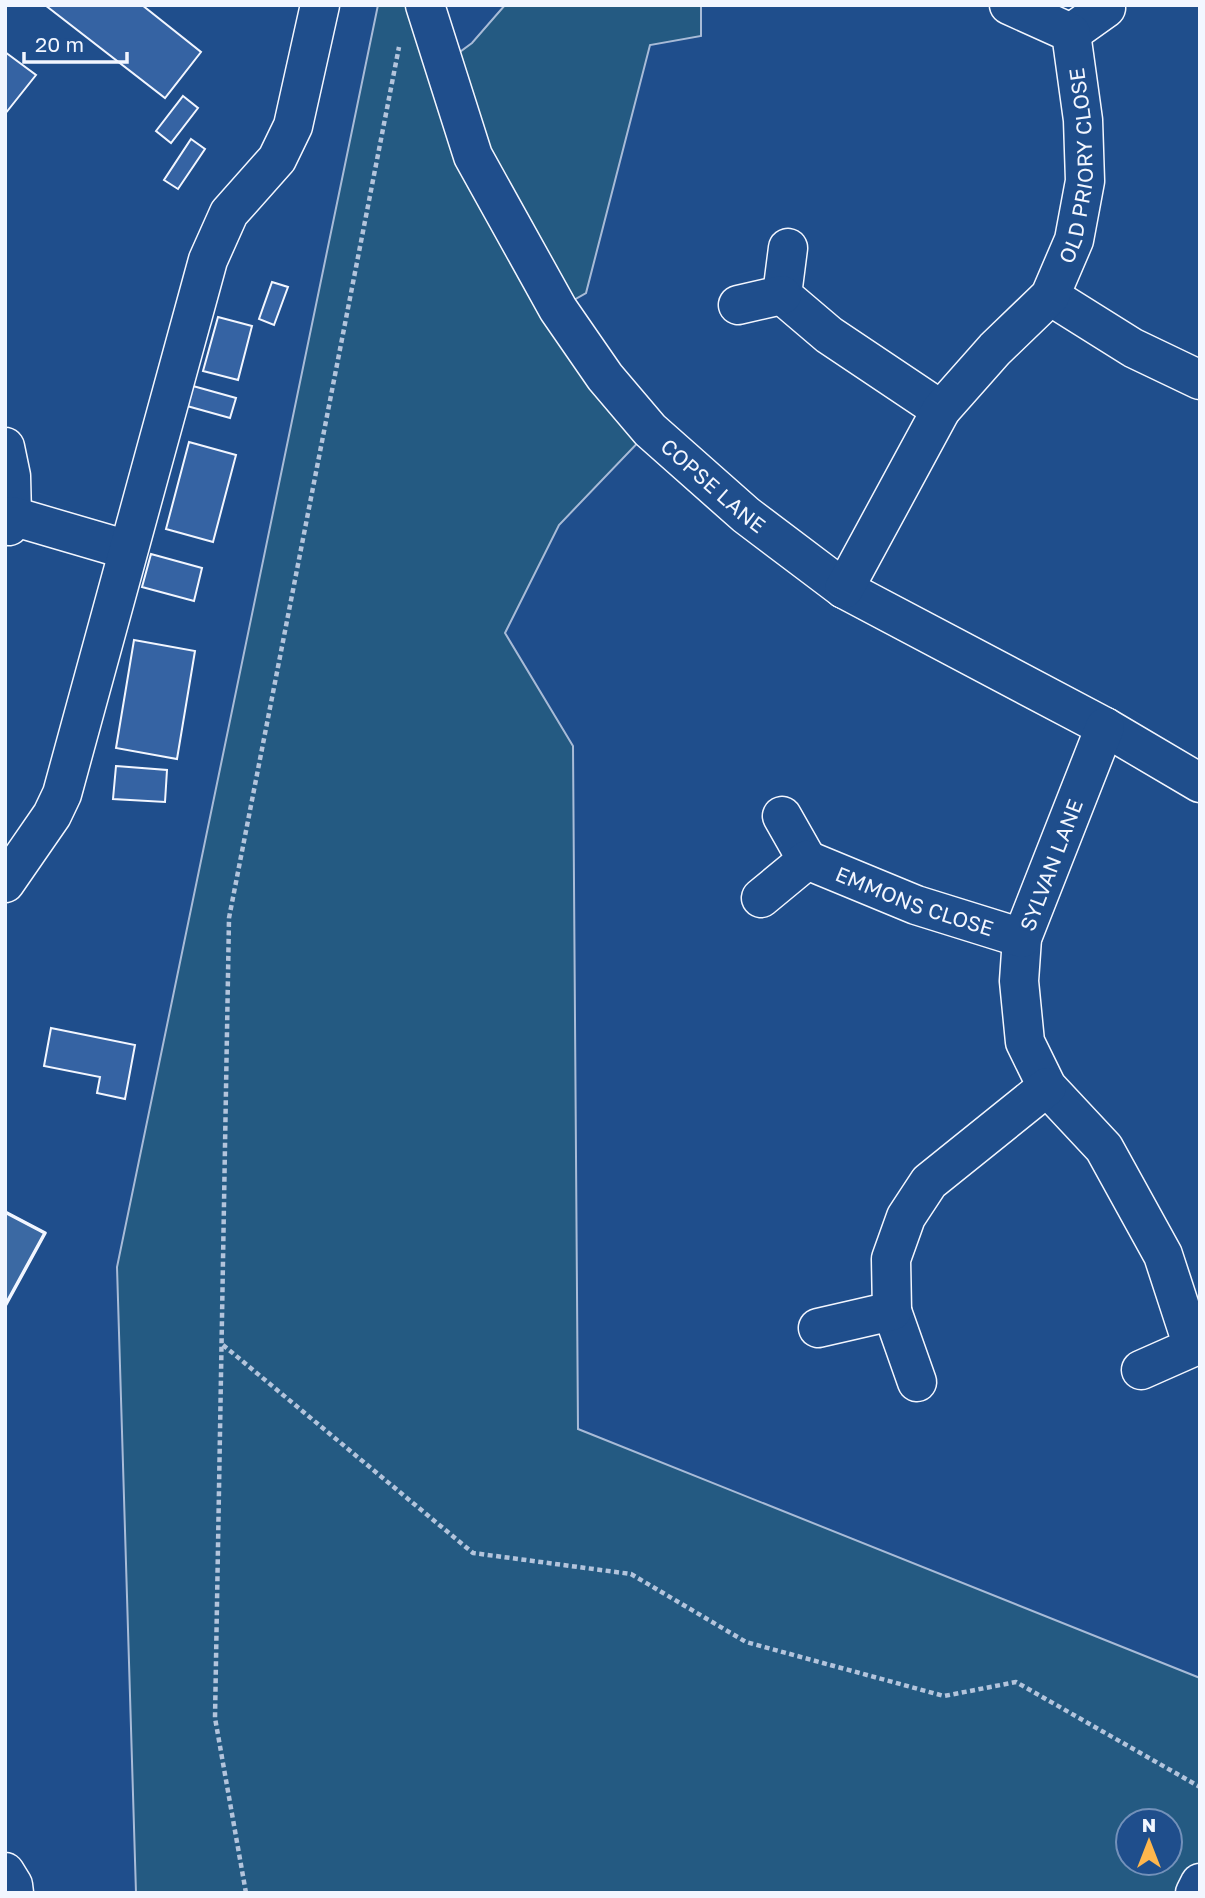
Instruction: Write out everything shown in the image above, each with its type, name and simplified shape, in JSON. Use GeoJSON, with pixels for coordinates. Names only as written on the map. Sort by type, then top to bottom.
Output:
{"type":"FeatureCollection","features":[{"type":"Feature","properties":{"kind":"street"},"geometry":{"type":"LineString","coordinates":[[5,883],[52,815],[62,794],[208,260],[229,213],[260,180],[286,144],[293,126],[320,5]]}},
{"type":"Feature","properties":{"kind":"street","name":"COPSE LANE"},"geometry":{"type":"LineString","coordinates":[[425,5],[473,156],[544,286],[584,349],[650,430],[746,515],[844,589],[1105,727],[1200,783]]}},
{"type":"Feature","properties":{"kind":"street"},"geometry":{"type":"LineString","coordinates":[[1014,7],[1071,33],[1106,8]]}},
{"type":"Feature","properties":{"kind":"street","name":"OLD PRIORY CLOSE"},"geometry":{"type":"LineString","coordinates":[[844,589],[941,410],[995,349],[1050,296],[1074,240],[1085,181],[1083,120],[1071,33]]}},
{"type":"Feature","properties":{"kind":"street"},"geometry":{"type":"LineString","coordinates":[[782,295],[788,248]]}},
{"type":"Feature","properties":{"kind":"street"},"geometry":{"type":"LineString","coordinates":[[738,305],[782,295]]}},
{"type":"Feature","properties":{"kind":"street"},"geometry":{"type":"LineString","coordinates":[[782,295],[830,335],[941,410]]}},
{"type":"Feature","properties":{"kind":"street"},"geometry":{"type":"LineString","coordinates":[[1050,296],[1133,348],[1200,380]]}},
{"type":"Feature","properties":{"kind":"street"},"geometry":{"type":"LineString","coordinates":[[5,447],[12,487],[8,524],[128,551]]}},
{"type":"Feature","properties":{"kind":"street","name":"SYLVAN LANE"},"geometry":{"type":"LineString","coordinates":[[1105,727],[1022,938],[1019,981],[1025,1042],[1047,1087],[1104,1148],[1163,1255],[1196,1354],[1141,1370]]}},
{"type":"Feature","properties":{"kind":"street","name":"EMMONS CLOSE"},"geometry":{"type":"LineString","coordinates":[[782,816],[807,860],[916,905],[1022,938]]}},
{"type":"Feature","properties":{"kind":"street","name":"EMMONS CLOSE"},"geometry":{"type":"LineString","coordinates":[[761,898],[807,860]]}},
{"type":"Feature","properties":{"kind":"street"},"geometry":{"type":"LineString","coordinates":[[917,1381],[892,1311],[891,1259],[906,1217],[929,1182],[1047,1087]]}},
{"type":"Feature","properties":{"kind":"street"},"geometry":{"type":"LineString","coordinates":[[818,1328],[892,1311]]}},
{"type":"Feature","properties":{"kind":"street"},"geometry":{"type":"LineString","coordinates":[[5,1872],[13,1885],[14,1893]]}},
{"type":"Feature","properties":{"kind":"street"},"geometry":{"type":"LineString","coordinates":[[1195,1893],[1200,1883]]}},
{"type":"Feature","properties":{"kind":"path"},"geometry":{"type":"LineString","coordinates":[[246,1893],[215,1718],[229,918],[399,46]]}},
{"type":"Feature","properties":{"kind":"path"},"geometry":{"type":"LineString","coordinates":[[222,1344],[473,1553],[631,1574],[746,1642],[944,1696],[1016,1682],[1200,1787]]}},
{"type":"Feature","properties":{"kind":"shaded area"},"geometry":{"type":"Polygon","coordinates":[[[378,5],[425,5],[442,65],[472,43],[505,5],[701,5],[701,36],[650,45],[586,293],[558,309],[650,430],[559,525],[505,633],[573,746],[578,1429],[1200,1678],[1200,1893],[136,1893],[117,1267],[378,5]]]}},
{"type":"Feature","properties":{"kind":"shaded area"},"geometry":{"type":"Polygon","coordinates":[[[5,1212],[45,1233],[5,1306],[5,1212]]]}},
{"type":"Feature","properties":{"kind":"building"},"geometry":{"type":"Polygon","coordinates":[[[45,5],[142,5],[201,52],[165,98],[45,5]]]}},
{"type":"Feature","properties":{"kind":"building"},"geometry":{"type":"Polygon","coordinates":[[[5,52],[36,75],[5,114],[5,52]]]}},
{"type":"Feature","properties":{"kind":"building"},"geometry":{"type":"Polygon","coordinates":[[[183,96],[198,108],[171,143],[156,131],[183,96]]]}},
{"type":"Feature","properties":{"kind":"building"},"geometry":{"type":"Polygon","coordinates":[[[191,139],[205,149],[178,189],[164,180],[191,139]]]}},
{"type":"Feature","properties":{"kind":"building"},"geometry":{"type":"Polygon","coordinates":[[[272,282],[288,287],[274,325],[259,319],[272,282]]]}},
{"type":"Feature","properties":{"kind":"building"},"geometry":{"type":"Polygon","coordinates":[[[218,317],[252,326],[238,380],[203,371],[218,317]]]}},
{"type":"Feature","properties":{"kind":"building"},"geometry":{"type":"Polygon","coordinates":[[[193,386],[236,398],[230,418],[187,406],[193,386]]]}},
{"type":"Feature","properties":{"kind":"building"},"geometry":{"type":"Polygon","coordinates":[[[189,442],[236,455],[213,542],[166,529],[189,442]]]}},
{"type":"Feature","properties":{"kind":"building"},"geometry":{"type":"Polygon","coordinates":[[[151,554],[202,568],[194,601],[142,587],[151,554]]]}},
{"type":"Feature","properties":{"kind":"building"},"geometry":{"type":"Polygon","coordinates":[[[134,640],[195,651],[177,759],[116,748],[134,640]]]}},
{"type":"Feature","properties":{"kind":"building"},"geometry":{"type":"Polygon","coordinates":[[[116,766],[167,770],[165,802],[113,799],[116,766]]]}},
{"type":"Feature","properties":{"kind":"building"},"geometry":{"type":"Polygon","coordinates":[[[51,1028],[135,1045],[125,1099],[97,1093],[100,1077],[44,1066],[51,1028]]]}},
{"type":"Feature","properties":{"kind":"wall"},"geometry":{"type":"LineString","coordinates":[[5,1212],[45,1233],[5,1306]]}}]}
